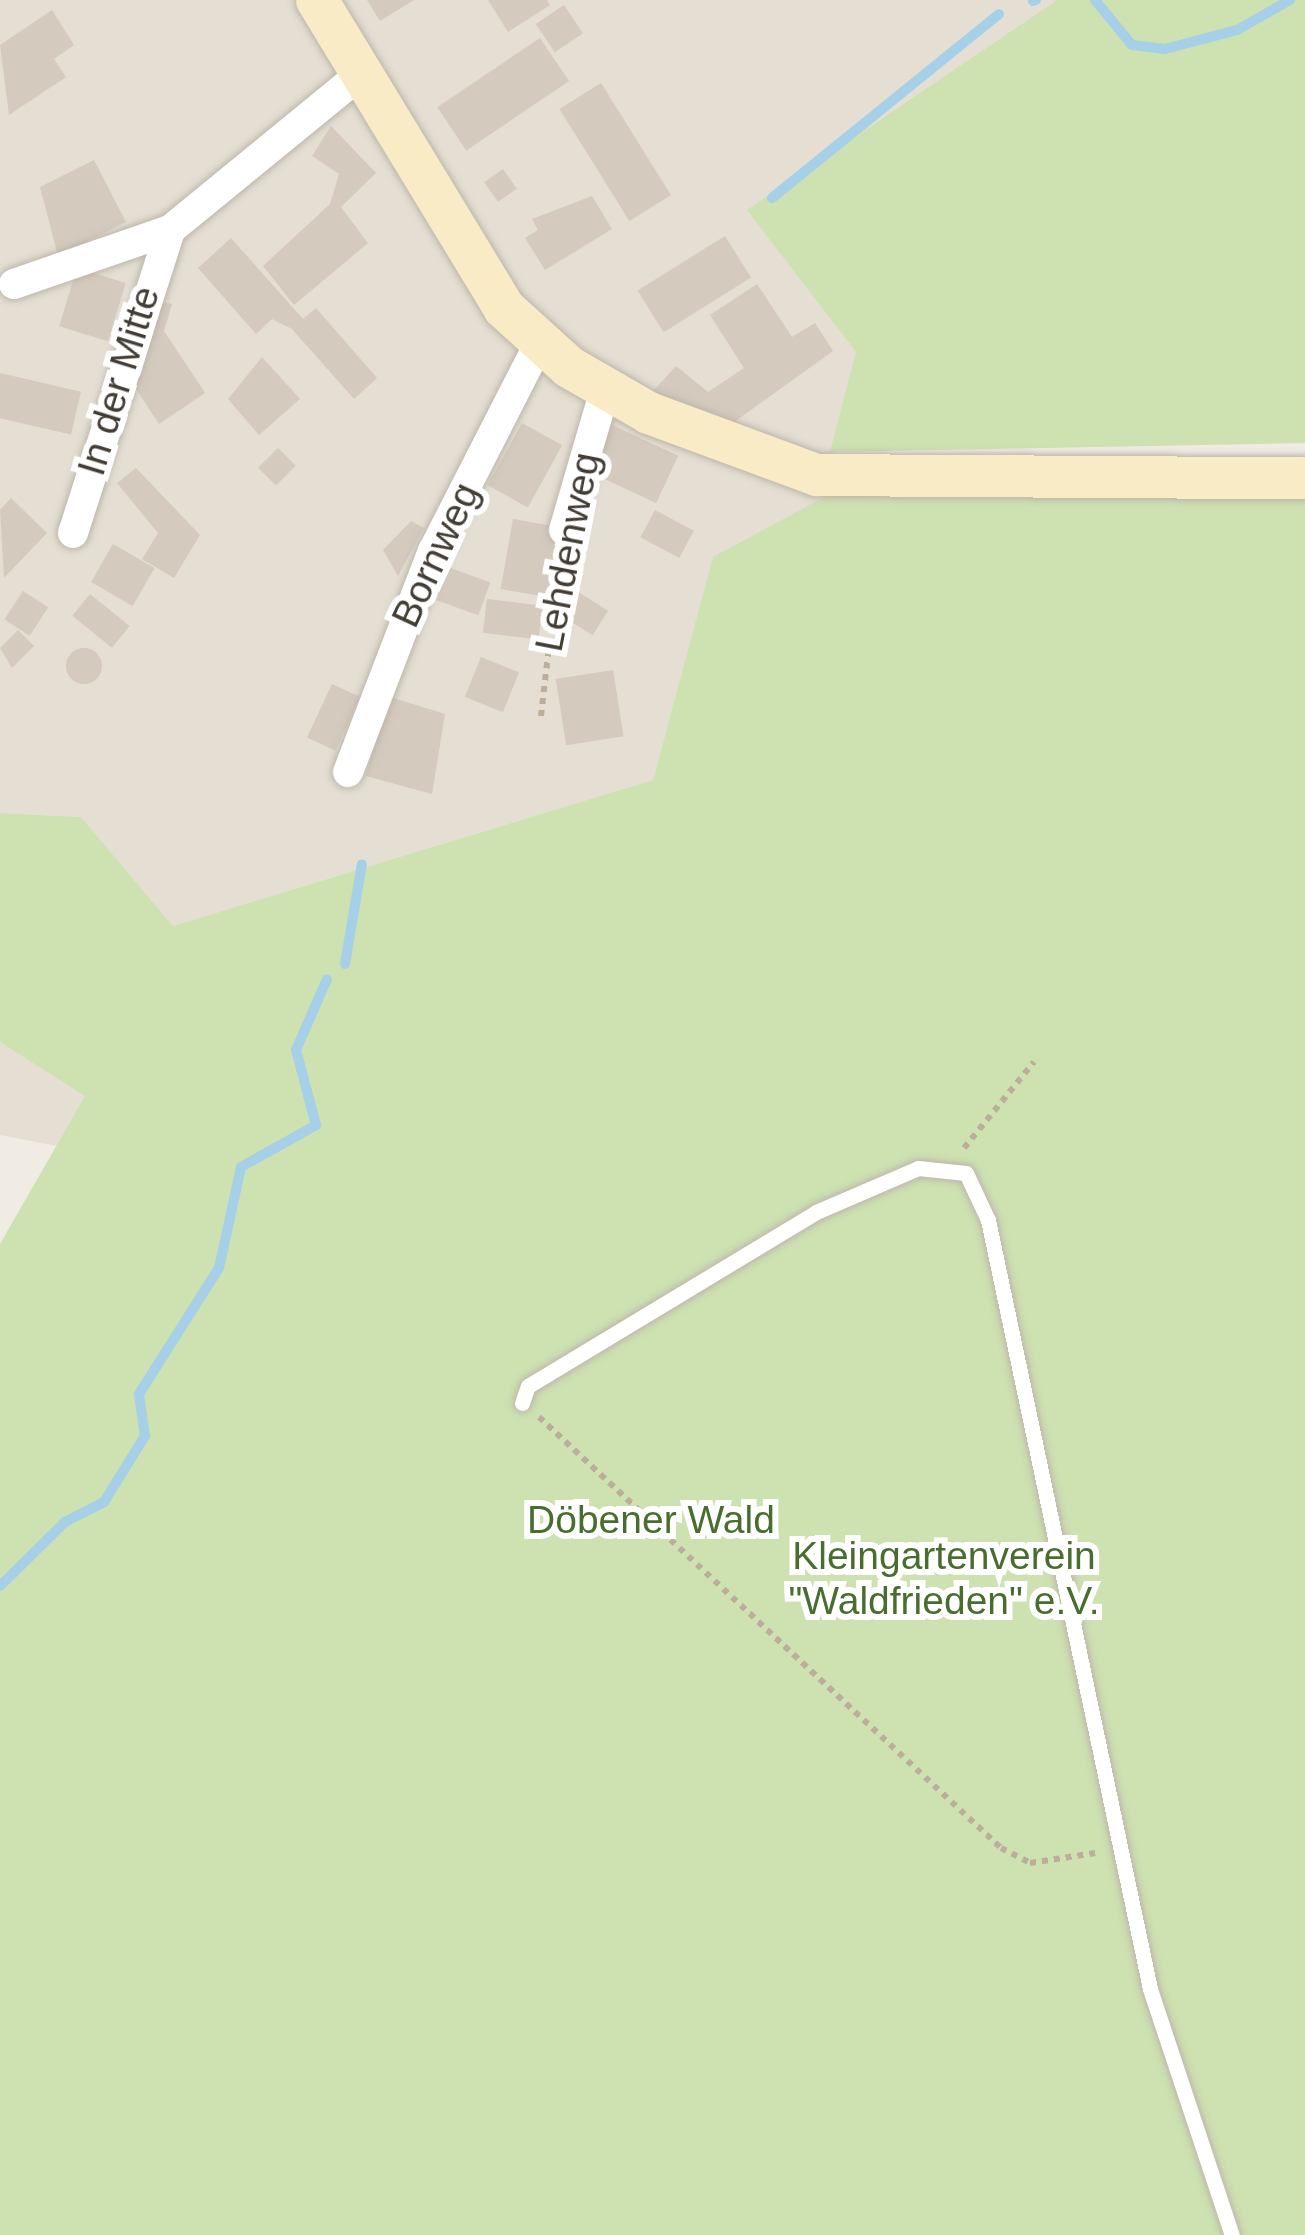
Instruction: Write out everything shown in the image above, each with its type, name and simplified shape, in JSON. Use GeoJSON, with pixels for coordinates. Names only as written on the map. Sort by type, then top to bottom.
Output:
{"type":"FeatureCollection","features":[{"type":"Feature","properties":{"kind":"main road"},"geometry":{"type":"LineString","coordinates":[[317,0],[477,274],[538,344],[605,390],[767,464],[992,482],[1305,478]]}},
{"type":"Feature","properties":{"kind":"street","name":"In der Mitte"},"geometry":{"type":"LineString","coordinates":[[14,284],[170,230],[363,72]]}},
{"type":"Feature","properties":{"kind":"street","name":"In der Mitte"},"geometry":{"type":"LineString","coordinates":[[73,533],[170,230]]}},
{"type":"Feature","properties":{"kind":"street","name":"Bornweg"},"geometry":{"type":"LineString","coordinates":[[348,772],[433,551],[538,344]]}},
{"type":"Feature","properties":{"kind":"street","name":"Lehdenweg"},"geometry":{"type":"LineString","coordinates":[[564,530],[605,390]]}},
{"type":"Feature","properties":{"kind":"lane"},"geometry":{"type":"LineString","coordinates":[[522,1403],[528,1386],[816,1212],[918,1168],[952,1166],[980,1190],[1150,1989],[1232,2235]]}},
{"type":"Feature","properties":{"kind":"path","name":"Lehdenweg"},"geometry":{"type":"LineString","coordinates":[[541,716],[564,530]]}},
{"type":"Feature","properties":{"kind":"path"},"geometry":{"type":"LineString","coordinates":[[952,1166],[1034,1062]]}},
{"type":"Feature","properties":{"kind":"path"},"geometry":{"type":"LineString","coordinates":[[522,1403],[1001,1848],[1030,1863],[1119,1850]]}},
{"type":"Feature","properties":{"kind":"shaded area"},"geometry":{"type":"Polygon","coordinates":[[[0,0],[1057,0],[748,210],[856,352],[826,496],[713,558],[653,780],[173,926],[81,817],[0,813],[0,0]]]}},
{"type":"Feature","properties":{"kind":"shaded area"},"geometry":{"type":"Polygon","coordinates":[[[0,1042],[86,1095],[57,1146],[0,1135],[0,1042]]]}},
{"type":"Feature","properties":{"kind":"green space"},"geometry":{"type":"Polygon","coordinates":[[[1057,0],[1305,0],[1305,443],[830,452],[856,352],[747,210],[1057,0]]]}},
{"type":"Feature","properties":{"kind":"green space","name":"Döbener Wald"},"geometry":{"type":"Polygon","coordinates":[[[826,496],[1305,497],[1305,2235],[0,2235],[0,1244],[85,1096],[0,1042],[0,813],[81,817],[173,926],[653,780],[713,557],[826,496]]]}},
{"type":"Feature","properties":{"kind":"building"},"geometry":{"type":"Polygon","coordinates":[[[367,0],[414,0],[380,21],[367,0]]]}},
{"type":"Feature","properties":{"kind":"building"},"geometry":{"type":"Polygon","coordinates":[[[488,0],[547,0],[550,5],[508,32],[488,0]]]}},
{"type":"Feature","properties":{"kind":"building"},"geometry":{"type":"Polygon","coordinates":[[[564,5],[583,33],[555,52],[536,24],[564,5]]]}},
{"type":"Feature","properties":{"kind":"building"},"geometry":{"type":"Polygon","coordinates":[[[52,10],[74,45],[54,59],[66,77],[9,115],[0,45],[52,10]]]}},
{"type":"Feature","properties":{"kind":"building"},"geometry":{"type":"Polygon","coordinates":[[[540,38],[569,81],[466,150],[437,107],[540,38]]]}},
{"type":"Feature","properties":{"kind":"building"},"geometry":{"type":"Polygon","coordinates":[[[601,83],[671,195],[629,221],[559,109],[601,83]]]}},
{"type":"Feature","properties":{"kind":"building"},"geometry":{"type":"Polygon","coordinates":[[[331,126],[376,173],[341,207],[368,243],[294,305],[263,266],[330,204],[339,174],[312,156],[331,126]]]}},
{"type":"Feature","properties":{"kind":"building"},"geometry":{"type":"Polygon","coordinates":[[[94,160],[126,222],[58,256],[40,187],[94,160]]]}},
{"type":"Feature","properties":{"kind":"building"},"geometry":{"type":"Polygon","coordinates":[[[503,169],[517,189],[498,202],[484,182],[503,169]]]}},
{"type":"Feature","properties":{"kind":"building"},"geometry":{"type":"Polygon","coordinates":[[[592,196],[612,229],[545,270],[525,238],[538,230],[532,219],[592,196]]]}},
{"type":"Feature","properties":{"kind":"building"},"geometry":{"type":"Polygon","coordinates":[[[725,236],[751,278],[664,332],[638,291],[725,236]]]}},
{"type":"Feature","properties":{"kind":"building"},"geometry":{"type":"Polygon","coordinates":[[[231,238],[303,319],[316,308],[377,378],[354,399],[292,329],[272,319],[256,334],[198,268],[231,238]]]}},
{"type":"Feature","properties":{"kind":"building"},"geometry":{"type":"Polygon","coordinates":[[[77,268],[126,283],[108,341],[59,326],[77,268]]]}},
{"type":"Feature","properties":{"kind":"building"},"geometry":{"type":"Polygon","coordinates":[[[757,284],[792,337],[815,323],[833,351],[730,425],[653,391],[676,366],[708,392],[744,368],[710,315],[757,284]]]}},
{"type":"Feature","properties":{"kind":"building"},"geometry":{"type":"Polygon","coordinates":[[[148,299],[172,304],[164,331],[205,393],[159,424],[126,374],[148,299]]]}},
{"type":"Feature","properties":{"kind":"building"},"geometry":{"type":"Polygon","coordinates":[[[262,357],[300,399],[259,435],[228,399],[262,357]]]}},
{"type":"Feature","properties":{"kind":"building"},"geometry":{"type":"Polygon","coordinates":[[[0,373],[81,392],[71,435],[0,418],[0,373]]]}},
{"type":"Feature","properties":{"kind":"building"},"geometry":{"type":"Polygon","coordinates":[[[522,423],[562,445],[528,507],[488,485],[522,423]]]}},
{"type":"Feature","properties":{"kind":"building"},"geometry":{"type":"Polygon","coordinates":[[[612,425],[678,456],[656,503],[590,472],[612,425]]]}},
{"type":"Feature","properties":{"kind":"building"},"geometry":{"type":"Polygon","coordinates":[[[278,448],[296,466],[276,485],[258,468],[278,448]]]}},
{"type":"Feature","properties":{"kind":"building"},"geometry":{"type":"Polygon","coordinates":[[[136,468],[200,535],[174,578],[142,559],[158,533],[117,483],[136,468]]]}},
{"type":"Feature","properties":{"kind":"building"},"geometry":{"type":"Polygon","coordinates":[[[11,498],[47,533],[4,578],[0,510],[11,498]]]}},
{"type":"Feature","properties":{"kind":"building"},"geometry":{"type":"Polygon","coordinates":[[[655,510],[694,531],[679,558],[640,537],[655,510]]]}},
{"type":"Feature","properties":{"kind":"building"},"geometry":{"type":"Polygon","coordinates":[[[513,519],[560,527],[548,597],[501,589],[513,519]]]}},
{"type":"Feature","properties":{"kind":"building"},"geometry":{"type":"Polygon","coordinates":[[[411,521],[424,528],[398,576],[383,550],[411,521]]]}},
{"type":"Feature","properties":{"kind":"building"},"geometry":{"type":"Polygon","coordinates":[[[113,544],[155,568],[133,606],[91,582],[113,544]]]}},
{"type":"Feature","properties":{"kind":"building"},"geometry":{"type":"Polygon","coordinates":[[[448,567],[490,582],[478,615],[436,600],[448,567]]]}},
{"type":"Feature","properties":{"kind":"building"},"geometry":{"type":"Polygon","coordinates":[[[575,590],[608,611],[593,635],[560,615],[575,590]]]}},
{"type":"Feature","properties":{"kind":"building"},"geometry":{"type":"Polygon","coordinates":[[[23,591],[48,607],[30,636],[4,620],[23,591]]]}},
{"type":"Feature","properties":{"kind":"building"},"geometry":{"type":"Polygon","coordinates":[[[90,594],[130,626],[112,648],[72,616],[90,594]]]}},
{"type":"Feature","properties":{"kind":"building"},"geometry":{"type":"Polygon","coordinates":[[[487,599],[543,606],[538,640],[483,633],[487,599]]]}},
{"type":"Feature","properties":{"kind":"building"},"geometry":{"type":"Polygon","coordinates":[[[18,630],[34,646],[12,668],[0,648],[18,630]]]}},
{"type":"Feature","properties":{"kind":"building"},"geometry":{"type":"Polygon","coordinates":[[[84,648],[97,653],[102,666],[97,679],[84,684],[71,679],[66,666],[71,653],[84,648]]]}},
{"type":"Feature","properties":{"kind":"building"},"geometry":{"type":"Polygon","coordinates":[[[481,657],[519,672],[503,712],[465,697],[481,657]]]}},
{"type":"Feature","properties":{"kind":"building"},"geometry":{"type":"Polygon","coordinates":[[[613,670],[623,736],[566,745],[556,679],[613,670]]]}},
{"type":"Feature","properties":{"kind":"building"},"geometry":{"type":"Polygon","coordinates":[[[332,684],[360,697],[335,751],[307,737],[332,684]]]}},
{"type":"Feature","properties":{"kind":"building"},"geometry":{"type":"Polygon","coordinates":[[[387,696],[445,714],[432,794],[366,776],[387,696]]]}},
{"type":"Feature","properties":{"kind":"waterway"},"geometry":{"type":"LineString","coordinates":[[1095,0],[1132,45],[1165,49],[1237,30],[1290,0]]}},
{"type":"Feature","properties":{"kind":"waterway"},"geometry":{"type":"LineString","coordinates":[[772,198],[999,14]]}},
{"type":"Feature","properties":{"kind":"waterway"},"geometry":{"type":"LineString","coordinates":[[345,964],[362,864]]}},
{"type":"Feature","properties":{"kind":"waterway"},"geometry":{"type":"LineString","coordinates":[[0,1586],[65,1522],[104,1502],[145,1436],[139,1394],[219,1268],[241,1167],[316,1125],[296,1050],[327,979]]}},
{"type":"Feature","properties":{"kind":"park label","name":"Kleingartenverein \"Waldfrieden\" e.V."},"geometry":{"type":"Point","coordinates":[944,1580]}}]}
